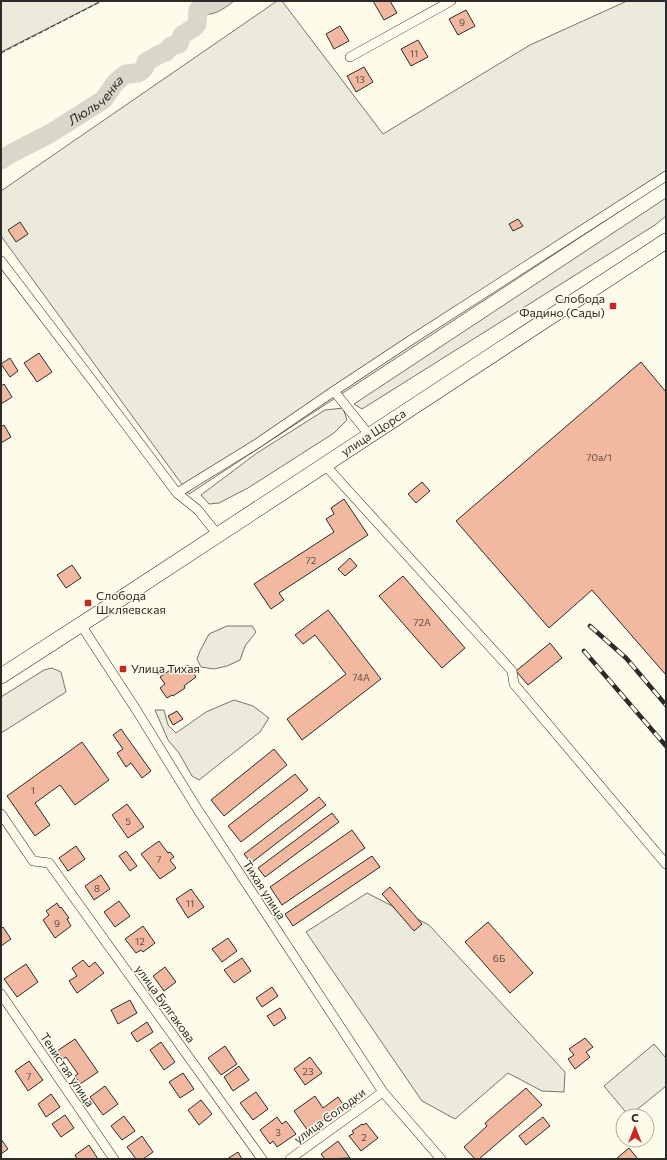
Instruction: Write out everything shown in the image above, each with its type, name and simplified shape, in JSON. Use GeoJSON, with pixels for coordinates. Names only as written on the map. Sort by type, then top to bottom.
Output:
{"type":"FeatureCollection","features":[{"type":"Feature","properties":{"kind":"main road","name":"улица Щорса"},"geometry":{"type":"LineString","coordinates":[[1,676],[666,241]]}},
{"type":"Feature","properties":{"kind":"street"},"geometry":{"type":"LineString","coordinates":[[350,57],[452,1]]}},
{"type":"Feature","properties":{"kind":"street"},"geometry":{"type":"LineString","coordinates":[[177,493],[258,443],[334,391],[531,262],[666,176]]}},
{"type":"Feature","properties":{"kind":"street"},"geometry":{"type":"LineString","coordinates":[[1,261],[118,413],[177,493],[198,510],[218,535]]}},
{"type":"Feature","properties":{"kind":"street"},"geometry":{"type":"LineString","coordinates":[[334,391],[370,436]]}},
{"type":"Feature","properties":{"kind":"street"},"geometry":{"type":"LineString","coordinates":[[325,465],[512,672],[514,684],[666,864]]}},
{"type":"Feature","properties":{"kind":"street","name":"Тихая улица"},"geometry":{"type":"LineString","coordinates":[[81,625],[137,711],[198,810],[383,1092],[441,1159]]}},
{"type":"Feature","properties":{"kind":"street","name":"улица Булгакова"},"geometry":{"type":"LineString","coordinates":[[1,814],[33,861],[49,863],[262,1159]]}},
{"type":"Feature","properties":{"kind":"street","name":"Тенистая улица"},"geometry":{"type":"LineString","coordinates":[[1,994],[114,1159]]}},
{"type":"Feature","properties":{"kind":"street","name":"улица Солодки"},"geometry":{"type":"LineString","coordinates":[[290,1159],[383,1092]]}},
{"type":"Feature","properties":{"kind":"shaded area"},"geometry":{"type":"Polygon","coordinates":[[[1,1],[101,1],[1,52],[1,1]]]}},
{"type":"Feature","properties":{"kind":"shaded area"},"geometry":{"type":"Polygon","coordinates":[[[195,1],[234,1],[218,12],[204,14],[199,12],[195,1]]]}},
{"type":"Feature","properties":{"kind":"shaded area"},"geometry":{"type":"Polygon","coordinates":[[[277,1],[282,1],[383,134],[530,45],[627,1],[666,1],[666,181],[189,494],[1,236],[1,191],[277,1]]]}},
{"type":"Feature","properties":{"kind":"shaded area"},"geometry":{"type":"Polygon","coordinates":[[[666,198],[666,216],[655,225],[362,409],[354,404],[666,198]]]}},
{"type":"Feature","properties":{"kind":"shaded area"},"geometry":{"type":"Polygon","coordinates":[[[343,408],[347,420],[334,433],[248,488],[219,503],[209,504],[201,495],[257,453],[325,410],[343,408]]]}},
{"type":"Feature","properties":{"kind":"shaded area"},"geometry":{"type":"Polygon","coordinates":[[[227,626],[252,626],[256,632],[245,646],[240,660],[227,666],[214,669],[201,667],[197,659],[209,634],[227,626]]]}},
{"type":"Feature","properties":{"kind":"shaded area"},"geometry":{"type":"Polygon","coordinates":[[[52,668],[61,672],[66,692],[1,733],[1,697],[44,670],[52,668]]]}},
{"type":"Feature","properties":{"kind":"shaded area"},"geometry":{"type":"Polygon","coordinates":[[[234,700],[253,706],[269,718],[260,732],[199,780],[192,776],[179,753],[168,740],[155,710],[164,710],[168,725],[176,733],[206,712],[234,700]]]}},
{"type":"Feature","properties":{"kind":"shaded area"},"geometry":{"type":"Polygon","coordinates":[[[367,893],[429,925],[565,1072],[564,1092],[542,1091],[508,1073],[455,1119],[422,1101],[306,932],[367,893]]]}},
{"type":"Feature","properties":{"kind":"shaded area"},"geometry":{"type":"Polygon","coordinates":[[[654,1044],[666,1058],[666,1086],[639,1108],[622,1108],[604,1086],[654,1044]]]}},
{"type":"Feature","properties":{"kind":"building"},"geometry":{"type":"Polygon","coordinates":[[[373,1],[390,1],[397,13],[384,20],[373,1]]]}},
{"type":"Feature","properties":{"kind":"building"},"geometry":{"type":"Polygon","coordinates":[[[466,10],[475,26],[458,35],[449,19],[466,10]]]}},
{"type":"Feature","properties":{"kind":"building"},"geometry":{"type":"Polygon","coordinates":[[[340,26],[349,41],[334,49],[326,34],[340,26]]]}},
{"type":"Feature","properties":{"kind":"building"},"geometry":{"type":"Polygon","coordinates":[[[418,40],[428,57],[411,66],[401,49],[418,40]]]}},
{"type":"Feature","properties":{"kind":"building"},"geometry":{"type":"Polygon","coordinates":[[[364,67],[373,82],[356,92],[347,76],[364,67]]]}},
{"type":"Feature","properties":{"kind":"building"},"geometry":{"type":"Polygon","coordinates":[[[518,219],[523,226],[513,231],[509,224],[518,219]]]}},
{"type":"Feature","properties":{"kind":"building"},"geometry":{"type":"Polygon","coordinates":[[[20,222],[28,234],[16,242],[8,230],[20,222]]]}},
{"type":"Feature","properties":{"kind":"building"},"geometry":{"type":"Polygon","coordinates":[[[39,353],[52,372],[37,382],[24,363],[39,353]]]}},
{"type":"Feature","properties":{"kind":"building"},"geometry":{"type":"Polygon","coordinates":[[[10,358],[18,371],[10,377],[1,364],[10,358]]]}},
{"type":"Feature","properties":{"kind":"building"},"geometry":{"type":"Polygon","coordinates":[[[641,362],[666,392],[666,675],[592,590],[549,628],[456,521],[641,362]]]}},
{"type":"Feature","properties":{"kind":"building"},"geometry":{"type":"Polygon","coordinates":[[[4,384],[12,397],[1,404],[1,386],[4,384]]]}},
{"type":"Feature","properties":{"kind":"building"},"geometry":{"type":"Polygon","coordinates":[[[4,425],[11,437],[1,443],[1,427],[4,425]]]}},
{"type":"Feature","properties":{"kind":"building"},"geometry":{"type":"Polygon","coordinates":[[[422,482],[430,491],[416,503],[408,494],[422,482]]]}},
{"type":"Feature","properties":{"kind":"building"},"geometry":{"type":"Polygon","coordinates":[[[344,499],[368,535],[279,593],[284,600],[271,609],[254,584],[334,532],[326,519],[334,514],[331,508],[344,499]]]}},
{"type":"Feature","properties":{"kind":"building"},"geometry":{"type":"Polygon","coordinates":[[[350,558],[357,566],[345,576],[338,569],[350,558]]]}},
{"type":"Feature","properties":{"kind":"building"},"geometry":{"type":"Polygon","coordinates":[[[72,565],[81,578],[66,588],[57,575],[72,565]]]}},
{"type":"Feature","properties":{"kind":"building"},"geometry":{"type":"Polygon","coordinates":[[[403,576],[465,648],[442,668],[379,596],[403,576]]]}},
{"type":"Feature","properties":{"kind":"building"},"geometry":{"type":"Polygon","coordinates":[[[328,610],[381,679],[302,740],[287,719],[346,674],[315,635],[303,644],[295,635],[328,610]]]}},
{"type":"Feature","properties":{"kind":"building"},"geometry":{"type":"Polygon","coordinates":[[[550,643],[562,658],[528,685],[516,671],[550,643]]]}},
{"type":"Feature","properties":{"kind":"building"},"geometry":{"type":"Polygon","coordinates":[[[188,665],[196,677],[184,686],[185,688],[167,698],[160,688],[165,684],[160,677],[173,668],[176,673],[188,665]]]}},
{"type":"Feature","properties":{"kind":"building"},"geometry":{"type":"Polygon","coordinates":[[[177,711],[183,719],[173,725],[168,716],[177,711]]]}},
{"type":"Feature","properties":{"kind":"building"},"geometry":{"type":"Polygon","coordinates":[[[121,729],[151,771],[142,778],[131,763],[126,767],[117,753],[123,749],[113,735],[121,729]]]}},
{"type":"Feature","properties":{"kind":"building"},"geometry":{"type":"Polygon","coordinates":[[[82,742],[109,780],[75,805],[60,785],[35,803],[50,825],[35,836],[7,796],[82,742]]]}},
{"type":"Feature","properties":{"kind":"building"},"geometry":{"type":"Polygon","coordinates":[[[274,749],[287,765],[224,816],[211,800],[274,749]]]}},
{"type":"Feature","properties":{"kind":"building"},"geometry":{"type":"Polygon","coordinates":[[[295,774],[308,790],[241,842],[228,826],[295,774]]]}},
{"type":"Feature","properties":{"kind":"building"},"geometry":{"type":"Polygon","coordinates":[[[319,797],[326,805],[251,863],[244,854],[319,797]]]}},
{"type":"Feature","properties":{"kind":"building"},"geometry":{"type":"Polygon","coordinates":[[[127,804],[144,827],[128,838],[112,815],[127,804]]]}},
{"type":"Feature","properties":{"kind":"building"},"geometry":{"type":"Polygon","coordinates":[[[332,813],[339,822],[265,877],[258,868],[332,813]]]}},
{"type":"Feature","properties":{"kind":"building"},"geometry":{"type":"Polygon","coordinates":[[[352,830],[365,848],[282,905],[270,887],[352,830]]]}},
{"type":"Feature","properties":{"kind":"building"},"geometry":{"type":"Polygon","coordinates":[[[159,841],[168,853],[170,852],[174,857],[170,860],[176,868],[160,879],[141,854],[159,841]]]}},
{"type":"Feature","properties":{"kind":"building"},"geometry":{"type":"Polygon","coordinates":[[[76,846],[85,859],[68,871],[59,858],[76,846]]]}},
{"type":"Feature","properties":{"kind":"building"},"geometry":{"type":"Polygon","coordinates":[[[126,851],[137,866],[130,871],[119,856],[126,851]]]}},
{"type":"Feature","properties":{"kind":"building"},"geometry":{"type":"Polygon","coordinates":[[[372,856],[380,867],[293,926],[285,914],[372,856]]]}},
{"type":"Feature","properties":{"kind":"building"},"geometry":{"type":"Polygon","coordinates":[[[101,875],[110,889],[94,900],[85,886],[101,875]]]}},
{"type":"Feature","properties":{"kind":"building"},"geometry":{"type":"Polygon","coordinates":[[[390,887],[422,924],[414,931],[382,894],[390,887]]]}},
{"type":"Feature","properties":{"kind":"building"},"geometry":{"type":"Polygon","coordinates":[[[191,889],[204,907],[188,918],[176,899],[191,889]]]}},
{"type":"Feature","properties":{"kind":"building"},"geometry":{"type":"Polygon","coordinates":[[[119,901],[130,916],[115,927],[104,912],[119,901]]]}},
{"type":"Feature","properties":{"kind":"building"},"geometry":{"type":"Polygon","coordinates":[[[57,903],[69,918],[67,919],[71,926],[55,938],[43,920],[49,915],[46,911],[57,903]]]}},
{"type":"Feature","properties":{"kind":"building"},"geometry":{"type":"Polygon","coordinates":[[[488,922],[533,973],[510,993],[465,942],[488,922]]]}},
{"type":"Feature","properties":{"kind":"building"},"geometry":{"type":"Polygon","coordinates":[[[143,926],[155,943],[143,952],[141,950],[136,953],[125,939],[143,926]]]}},
{"type":"Feature","properties":{"kind":"building"},"geometry":{"type":"Polygon","coordinates":[[[3,927],[11,939],[1,946],[1,929],[3,927]]]}},
{"type":"Feature","properties":{"kind":"building"},"geometry":{"type":"Polygon","coordinates":[[[228,938],[237,951],[222,962],[212,949],[228,938]]]}},
{"type":"Feature","properties":{"kind":"building"},"geometry":{"type":"Polygon","coordinates":[[[242,958],[251,971],[234,983],[224,970],[242,958]]]}},
{"type":"Feature","properties":{"kind":"building"},"geometry":{"type":"Polygon","coordinates":[[[83,960],[89,967],[95,962],[104,973],[77,993],[69,981],[77,976],[72,968],[83,960]]]}},
{"type":"Feature","properties":{"kind":"building"},"geometry":{"type":"Polygon","coordinates":[[[26,964],[38,982],[17,997],[4,979],[26,964]]]}},
{"type":"Feature","properties":{"kind":"building"},"geometry":{"type":"Polygon","coordinates":[[[165,967],[176,982],[164,991],[153,976],[165,967]]]}},
{"type":"Feature","properties":{"kind":"building"},"geometry":{"type":"Polygon","coordinates":[[[272,987],[278,996],[262,1007],[256,998],[272,987]]]}},
{"type":"Feature","properties":{"kind":"building"},"geometry":{"type":"Polygon","coordinates":[[[130,1000],[137,1013],[118,1024],[111,1010],[130,1000]]]}},
{"type":"Feature","properties":{"kind":"building"},"geometry":{"type":"Polygon","coordinates":[[[280,1008],[286,1018],[274,1026],[267,1016],[280,1008]]]}},
{"type":"Feature","properties":{"kind":"building"},"geometry":{"type":"Polygon","coordinates":[[[147,1022],[153,1032],[137,1042],[131,1033],[147,1022]]]}},
{"type":"Feature","properties":{"kind":"building"},"geometry":{"type":"Polygon","coordinates":[[[585,1038],[593,1047],[586,1052],[590,1057],[575,1069],[568,1059],[574,1055],[569,1049],[585,1038]]]}},
{"type":"Feature","properties":{"kind":"building"},"geometry":{"type":"Polygon","coordinates":[[[75,1039],[98,1072],[80,1084],[75,1076],[78,1074],[66,1057],[63,1059],[57,1051],[75,1039]]]}},
{"type":"Feature","properties":{"kind":"building"},"geometry":{"type":"Polygon","coordinates":[[[161,1042],[175,1062],[164,1070],[150,1050],[161,1042]]]}},
{"type":"Feature","properties":{"kind":"building"},"geometry":{"type":"Polygon","coordinates":[[[225,1046],[237,1064],[221,1075],[208,1058],[225,1046]]]}},
{"type":"Feature","properties":{"kind":"building"},"geometry":{"type":"Polygon","coordinates":[[[310,1057],[322,1073],[305,1085],[294,1069],[310,1057]]]}},
{"type":"Feature","properties":{"kind":"building"},"geometry":{"type":"Polygon","coordinates":[[[29,1061],[43,1080],[28,1091],[15,1071],[29,1061]]]}},
{"type":"Feature","properties":{"kind":"building"},"geometry":{"type":"Polygon","coordinates":[[[239,1066],[249,1080],[233,1091],[224,1077],[239,1066]]]}},
{"type":"Feature","properties":{"kind":"building"},"geometry":{"type":"Polygon","coordinates":[[[183,1073],[194,1089],[180,1098],[169,1082],[183,1073]]]}},
{"type":"Feature","properties":{"kind":"building"},"geometry":{"type":"Polygon","coordinates":[[[105,1086],[118,1104],[103,1115],[90,1097],[105,1086]]]}},
{"type":"Feature","properties":{"kind":"building"},"geometry":{"type":"Polygon","coordinates":[[[526,1088],[542,1105],[479,1159],[475,1159],[464,1147],[487,1126],[485,1123],[526,1088]]]}},
{"type":"Feature","properties":{"kind":"building"},"geometry":{"type":"Polygon","coordinates":[[[256,1092],[268,1109],[253,1120],[240,1103],[256,1092]]]}},
{"type":"Feature","properties":{"kind":"building"},"geometry":{"type":"Polygon","coordinates":[[[51,1094],[60,1107],[46,1117],[38,1104],[51,1094]]]}},
{"type":"Feature","properties":{"kind":"building"},"geometry":{"type":"Polygon","coordinates":[[[315,1096],[323,1108],[338,1097],[344,1106],[308,1131],[294,1111],[315,1096]]]}},
{"type":"Feature","properties":{"kind":"building"},"geometry":{"type":"Polygon","coordinates":[[[201,1100],[212,1114],[199,1125],[188,1110],[201,1100]]]}},
{"type":"Feature","properties":{"kind":"building"},"geometry":{"type":"Polygon","coordinates":[[[65,1115],[74,1128],[61,1137],[52,1124],[65,1115]]]}},
{"type":"Feature","properties":{"kind":"building"},"geometry":{"type":"Polygon","coordinates":[[[124,1116],[135,1131],[122,1140],[111,1126],[124,1116]]]}},
{"type":"Feature","properties":{"kind":"building"},"geometry":{"type":"Polygon","coordinates":[[[277,1117],[282,1124],[286,1121],[296,1134],[277,1147],[273,1141],[270,1144],[260,1130],[277,1117]]]}},
{"type":"Feature","properties":{"kind":"building"},"geometry":{"type":"Polygon","coordinates":[[[543,1117],[550,1126],[526,1145],[519,1136],[543,1117]]]}},
{"type":"Feature","properties":{"kind":"building"},"geometry":{"type":"Polygon","coordinates":[[[366,1123],[378,1138],[361,1151],[349,1136],[354,1133],[352,1131],[366,1123]]]}},
{"type":"Feature","properties":{"kind":"building"},"geometry":{"type":"Polygon","coordinates":[[[142,1136],[153,1152],[143,1159],[136,1159],[127,1147],[142,1136]]]}},
{"type":"Feature","properties":{"kind":"building"},"geometry":{"type":"Polygon","coordinates":[[[1,1139],[8,1149],[1,1154],[1,1139]]]}},
{"type":"Feature","properties":{"kind":"building"},"geometry":{"type":"Polygon","coordinates":[[[338,1141],[350,1158],[325,1159],[321,1154],[338,1141]]]}},
{"type":"Feature","properties":{"kind":"building"},"geometry":{"type":"Polygon","coordinates":[[[89,1145],[98,1159],[77,1159],[75,1155],[89,1145]]]}},
{"type":"Feature","properties":{"kind":"building"},"geometry":{"type":"Polygon","coordinates":[[[629,1148],[638,1159],[616,1159],[629,1148]]]}},
{"type":"Feature","properties":{"kind":"building"},"geometry":{"type":"Polygon","coordinates":[[[238,1152],[242,1159],[227,1159],[238,1152]]]}},
{"type":"Feature","properties":{"kind":"waterway","name":"Люльченка"},"geometry":{"type":"LineString","coordinates":[[1,160],[51,133],[103,100],[116,82],[126,74],[138,73],[145,67],[146,62],[166,52],[171,46],[179,44],[182,35],[195,27],[197,24],[198,10],[211,1]]}},
{"type":"Feature","properties":{"kind":"railway"},"geometry":{"type":"LineString","coordinates":[[590,626],[626,658],[666,705]]}},
{"type":"Feature","properties":{"kind":"railway"},"geometry":{"type":"LineString","coordinates":[[584,651],[666,746]]}},
{"type":"Feature","properties":{"kind":"fence"},"geometry":{"type":"LineString","coordinates":[[1,53],[102,1]]}},
{"type":"Feature","properties":{"kind":"place","name":"Слобода Фадино (Сады)"},"geometry":{"type":"Point","coordinates":[613,306]}},
{"type":"Feature","properties":{"kind":"place","name":"Слобода Шкляевская"},"geometry":{"type":"Point","coordinates":[88,603]}},
{"type":"Feature","properties":{"kind":"place","name":"Улица Тихая"},"geometry":{"type":"Point","coordinates":[123,669]}}]}
